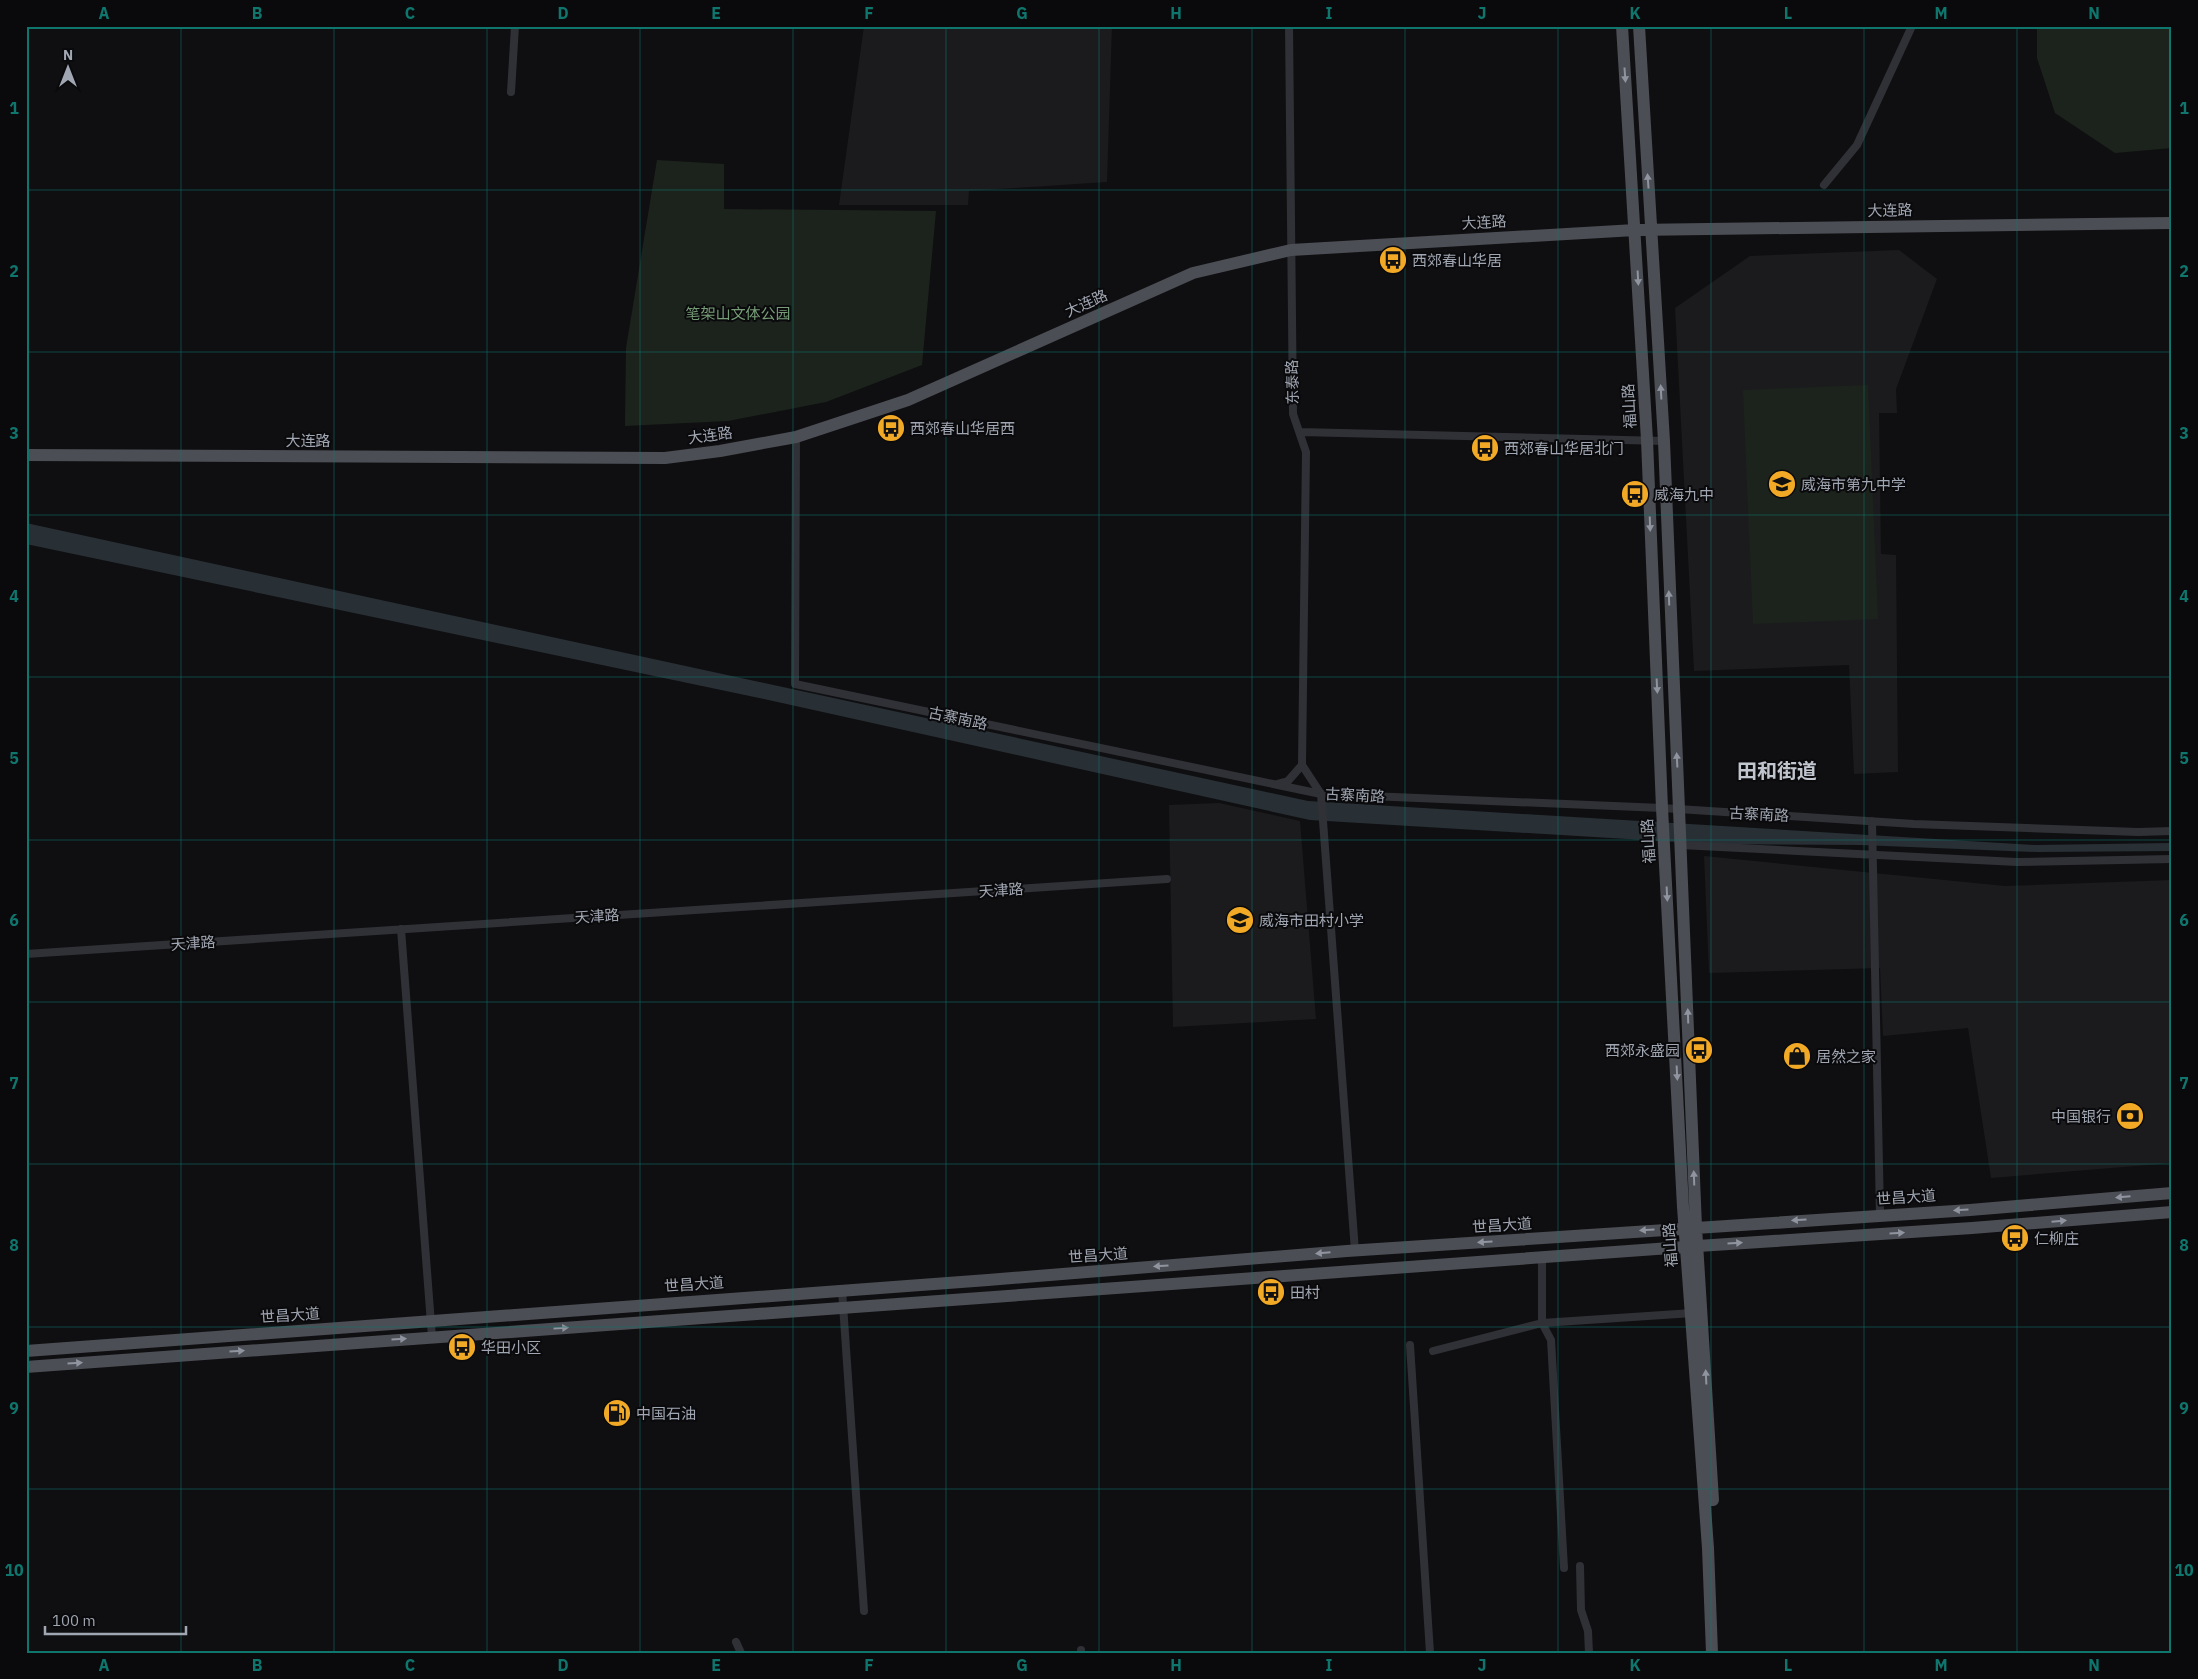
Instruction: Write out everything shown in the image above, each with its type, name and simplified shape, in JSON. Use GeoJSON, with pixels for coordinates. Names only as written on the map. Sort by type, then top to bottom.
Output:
{"type":"FeatureCollection","features":[{"type":"Feature","properties":{"kind":"main road","name":"福山路"},"geometry":{"type":"LineString","coordinates":[[1622,26],[1647,440],[1662,811],[1690,1227]]}},
{"type":"Feature","properties":{"kind":"main road"},"geometry":{"type":"LineString","coordinates":[[1639,26],[1664,441],[1679,813],[1690,1227],[1696,1313],[1712,1653]]}},
{"type":"Feature","properties":{"kind":"main road","name":"大连路"},"geometry":{"type":"LineString","coordinates":[[26,455],[664,458],[720,451],[796,437],[908,400],[1193,273],[1291,250],[1635,230],[2172,223]]}},
{"type":"Feature","properties":{"kind":"main road","name":"世昌大道"},"geometry":{"type":"LineString","coordinates":[[26,1351],[1355,1251],[2172,1194]]}},
{"type":"Feature","properties":{"kind":"main road","name":"世昌大道"},"geometry":{"type":"LineString","coordinates":[[26,1366],[1692,1246],[1972,1228],[2172,1212]]}},
{"type":"Feature","properties":{"kind":"main road"},"geometry":{"type":"LineString","coordinates":[[1696,1313],[1716,1545],[1720,1653]]}},
{"type":"Feature","properties":{"kind":"street"},"geometry":{"type":"LineString","coordinates":[[510,92],[515,26]]}},
{"type":"Feature","properties":{"kind":"street","name":"东泰路"},"geometry":{"type":"LineString","coordinates":[[1289,26],[1293,414],[1306,452],[1302,765]]}},
{"type":"Feature","properties":{"kind":"street"},"geometry":{"type":"LineString","coordinates":[[1824,185],[1857,145],[1912,26]]}},
{"type":"Feature","properties":{"kind":"street"},"geometry":{"type":"LineString","coordinates":[[1300,432],[1664,441]]}},
{"type":"Feature","properties":{"kind":"street","name":"古寨南路"},"geometry":{"type":"LineString","coordinates":[[796,437],[795,684],[1275,784],[1321,797],[1662,811],[1914,824],[2172,831]]}},
{"type":"Feature","properties":{"kind":"street"},"geometry":{"type":"LineString","coordinates":[[1275,784],[1288,781],[1302,765],[1321,797],[1339,1015],[1355,1251]]}},
{"type":"Feature","properties":{"kind":"street"},"geometry":{"type":"LineString","coordinates":[[1872,821],[1880,1215]]}},
{"type":"Feature","properties":{"kind":"street"},"geometry":{"type":"LineString","coordinates":[[1680,845],[1872,851],[2017,862],[2172,859]]}},
{"type":"Feature","properties":{"kind":"street","name":"天津路"},"geometry":{"type":"LineString","coordinates":[[26,954],[1167,879]]}},
{"type":"Feature","properties":{"kind":"street"},"geometry":{"type":"LineString","coordinates":[[401,929],[432,1337]]}},
{"type":"Feature","properties":{"kind":"street"},"geometry":{"type":"LineString","coordinates":[[1542,1258],[1542,1323],[1551,1340],[1564,1568]]}},
{"type":"Feature","properties":{"kind":"street"},"geometry":{"type":"LineString","coordinates":[[842,1290],[864,1611]]}},
{"type":"Feature","properties":{"kind":"street"},"geometry":{"type":"LineString","coordinates":[[1434,1351],[1542,1323],[1696,1313]]}},
{"type":"Feature","properties":{"kind":"street"},"geometry":{"type":"LineString","coordinates":[[1410,1345],[1430,1653]]}},
{"type":"Feature","properties":{"kind":"street"},"geometry":{"type":"LineString","coordinates":[[1580,1566],[1581,1610],[1588,1631],[1589,1653]]}},
{"type":"Feature","properties":{"kind":"street"},"geometry":{"type":"LineString","coordinates":[[736,1642],[741,1653]]}},
{"type":"Feature","properties":{"kind":"shaded area"},"geometry":{"type":"Polygon","coordinates":[[[864,26],[1112,26],[1107,182],[969,191],[968,205],[839,205],[864,26]]]}},
{"type":"Feature","properties":{"kind":"shaded area","name":"威海市第九中学"},"geometry":{"type":"Polygon","coordinates":[[[1899,250],[1937,279],[1896,389],[1897,413],[1879,413],[1881,554],[1896,555],[1898,772],[1854,774],[1849,665],[1694,671],[1675,308],[1750,256],[1899,250]]]}},
{"type":"Feature","properties":{"kind":"shaded area"},"geometry":{"type":"Polygon","coordinates":[[[26,523],[1308,801],[2036,845],[2172,843],[2172,851],[2037,852],[1861,845],[1711,844],[1310,820],[764,699],[26,544],[26,523]]]}},
{"type":"Feature","properties":{"kind":"shaded area","name":"威海市田村小学"},"geometry":{"type":"Polygon","coordinates":[[[1219,803],[1300,821],[1316,1019],[1173,1027],[1169,805],[1219,803]]]}},
{"type":"Feature","properties":{"kind":"shaded area"},"geometry":{"type":"Polygon","coordinates":[[[1704,856],[2005,886],[2172,880],[2172,1163],[1991,1178],[1968,1028],[1883,1036],[1880,968],[1709,973],[1704,856]]]}},
{"type":"Feature","properties":{"kind":"green space"},"geometry":{"type":"Polygon","coordinates":[[[2037,26],[2172,26],[2172,148],[2115,153],[2055,113],[2037,58],[2037,26]]]}},
{"type":"Feature","properties":{"kind":"green space","name":"笔架山文体公园"},"geometry":{"type":"Polygon","coordinates":[[[657,160],[724,164],[724,209],[936,211],[922,365],[826,402],[728,421],[625,426],[626,348],[657,160]]]}},
{"type":"Feature","properties":{"kind":"green space"},"geometry":{"type":"Polygon","coordinates":[[[1868,385],[1878,619],[1753,624],[1743,390],[1868,385]]]}},
{"type":"Feature","properties":{"kind":"place","name":"西郊春山华居"},"geometry":{"type":"Point","coordinates":[1393,260]}},
{"type":"Feature","properties":{"kind":"place","name":"西郊春山华居西"},"geometry":{"type":"Point","coordinates":[891,428]}},
{"type":"Feature","properties":{"kind":"place","name":"西郊春山华居北门"},"geometry":{"type":"Point","coordinates":[1485,448]}},
{"type":"Feature","properties":{"kind":"place","name":"威海市第九中学"},"geometry":{"type":"Point","coordinates":[1782,484]}},
{"type":"Feature","properties":{"kind":"place","name":"威海九中"},"geometry":{"type":"Point","coordinates":[1635,494]}},
{"type":"Feature","properties":{"kind":"place","name":"威海市田村小学"},"geometry":{"type":"Point","coordinates":[1240,920]}},
{"type":"Feature","properties":{"kind":"place","name":"西郊永盛园"},"geometry":{"type":"Point","coordinates":[1699,1050]}},
{"type":"Feature","properties":{"kind":"place","name":"居然之家"},"geometry":{"type":"Point","coordinates":[1797,1056]}},
{"type":"Feature","properties":{"kind":"place","name":"中国银行"},"geometry":{"type":"Point","coordinates":[2130,1116]}},
{"type":"Feature","properties":{"kind":"place","name":"仁柳庄"},"geometry":{"type":"Point","coordinates":[2015,1238]}},
{"type":"Feature","properties":{"kind":"place","name":"田村"},"geometry":{"type":"Point","coordinates":[1271,1292]}},
{"type":"Feature","properties":{"kind":"place","name":"华田小区"},"geometry":{"type":"Point","coordinates":[462,1347]}},
{"type":"Feature","properties":{"kind":"place","name":"中国石油"},"geometry":{"type":"Point","coordinates":[617,1413]}},
{"type":"Feature","properties":{"kind":"district","name":"田和街道"},"geometry":{"type":"Point","coordinates":[1777,770]}}]}
